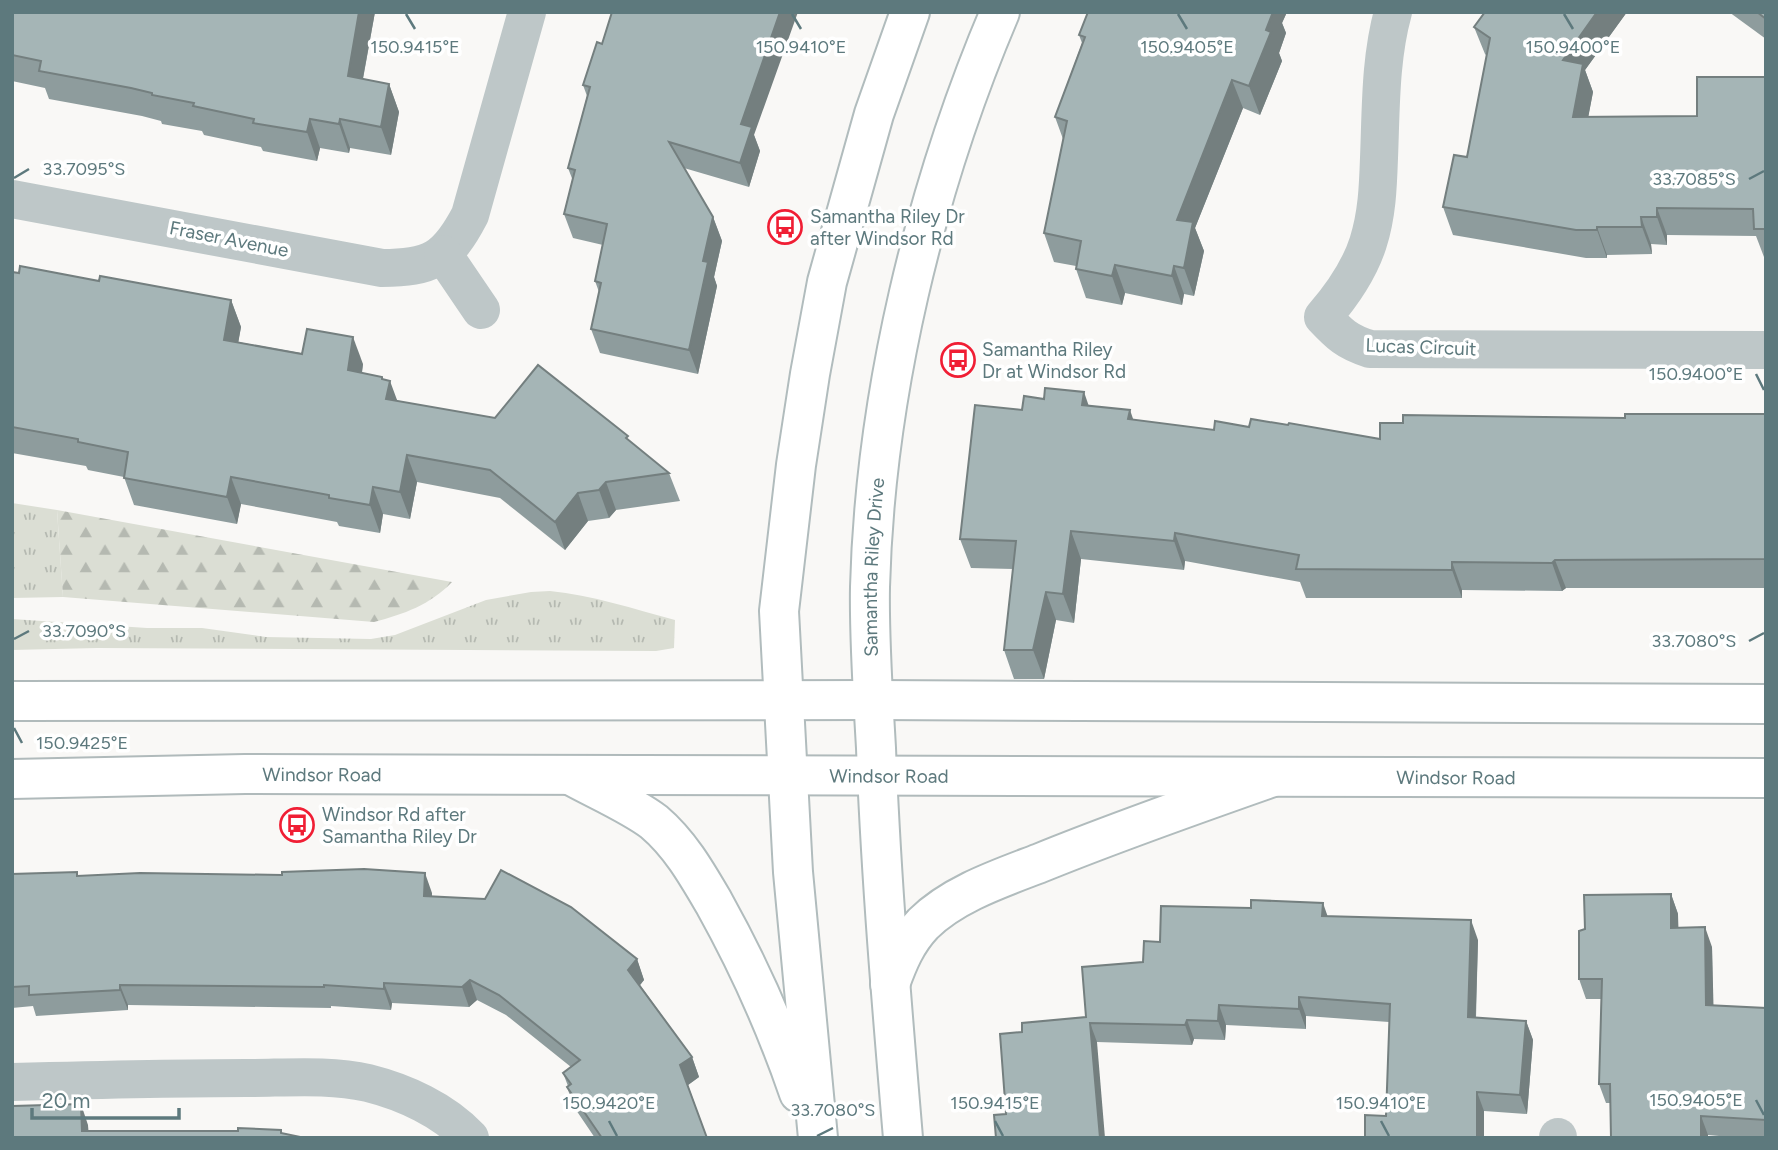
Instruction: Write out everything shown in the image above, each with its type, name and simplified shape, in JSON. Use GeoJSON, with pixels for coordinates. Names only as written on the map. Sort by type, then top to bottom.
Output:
{"type":"FeatureCollection","features":[{"type":"Feature","properties":{"kind":"main road"},"geometry":{"type":"LineString","coordinates":[[816,1138],[793,873],[779,611],[810,374],[827,282],[874,114],[910,12]]}},
{"type":"Feature","properties":{"kind":"main road","name":"Samantha Riley Drive"},"geometry":{"type":"LineString","coordinates":[[903,1138],[879,850],[870,586],[877,492],[890,391],[908,302],[959,120],[1000,12]]}},
{"type":"Feature","properties":{"kind":"main road"},"geometry":{"type":"LineString","coordinates":[[12,701],[874,700],[1766,704]]}},
{"type":"Feature","properties":{"kind":"main road","name":"Windsor Road"},"geometry":{"type":"LineString","coordinates":[[12,779],[245,774],[1766,778]]}},
{"type":"Feature","properties":{"kind":"main road"},"geometry":{"type":"LineString","coordinates":[[570,775],[652,820],[669,836],[696,873],[761,994],[779,1035],[816,1138]]}},
{"type":"Feature","properties":{"kind":"main road"},"geometry":{"type":"LineString","coordinates":[[890,986],[901,955],[912,937],[941,909],[968,894],[1123,830],[1275,776]]}},
{"type":"Feature","properties":{"kind":"street","name":"Fraser Avenue"},"geometry":{"type":"LineString","coordinates":[[12,199],[382,268],[414,268],[443,254],[458,239],[470,215],[527,12]]}},
{"type":"Feature","properties":{"kind":"street","name":"Lucas Circuit"},"geometry":{"type":"LineString","coordinates":[[1393,12],[1385,50],[1382,85],[1376,211],[1368,244],[1354,276],[1340,298],[1323,317],[1335,330],[1349,342],[1370,349],[1766,350]]}},
{"type":"Feature","properties":{"kind":"street"},"geometry":{"type":"LineString","coordinates":[[443,254],[481,310]]}},
{"type":"Feature","properties":{"kind":"street"},"geometry":{"type":"LineString","coordinates":[[12,1082],[145,1078],[329,1078],[366,1083],[402,1093],[435,1111],[470,1138]]}},
{"type":"Feature","properties":{"kind":"green space"},"geometry":{"type":"Polygon","coordinates":[[[12,503],[57,510],[63,597],[12,598],[12,503]]]}},
{"type":"Feature","properties":{"kind":"green space"},"geometry":{"type":"Polygon","coordinates":[[[57,510],[452,582],[435,597],[416,608],[374,622],[63,597],[57,510]]]}},
{"type":"Feature","properties":{"kind":"green space"},"geometry":{"type":"Polygon","coordinates":[[[550,591],[597,599],[675,620],[674,648],[656,651],[97,648],[12,650],[12,619],[147,628],[202,628],[266,637],[371,639],[395,635],[486,600],[550,591]]]}},
{"type":"Feature","properties":{"kind":"building"},"geometry":{"type":"Polygon","coordinates":[[[12,12],[359,12],[348,76],[389,84],[381,127],[340,119],[339,124],[310,119],[307,132],[253,123],[254,119],[193,106],[194,103],[131,88],[39,71],[41,61],[12,55],[12,12]]]}},
{"type":"Feature","properties":{"kind":"building"},"geometry":{"type":"Polygon","coordinates":[[[612,12],[780,12],[741,124],[752,127],[740,163],[669,142],[713,217],[703,261],[708,262],[689,350],[591,329],[601,283],[595,281],[607,224],[564,214],[575,170],[568,168],[590,87],[583,85],[597,42],[602,44],[612,12]]]}},
{"type":"Feature","properties":{"kind":"building"},"geometry":{"type":"Polygon","coordinates":[[[1088,12],[1273,12],[1266,30],[1271,32],[1249,86],[1232,80],[1177,220],[1193,222],[1184,268],[1174,266],[1172,276],[1115,265],[1112,276],[1076,269],[1081,241],[1044,233],[1067,121],[1055,117],[1085,37],[1079,35],[1088,12]]]}},
{"type":"Feature","properties":{"kind":"building"},"geometry":{"type":"Polygon","coordinates":[[[1485,12],[1597,12],[1563,60],[1583,64],[1573,117],[1697,116],[1697,77],[1766,77],[1766,229],[1754,229],[1753,209],[1657,208],[1657,217],[1641,217],[1642,227],[1576,230],[1443,207],[1454,155],[1467,157],[1490,38],[1474,27],[1485,12]]]}},
{"type":"Feature","properties":{"kind":"building"},"geometry":{"type":"Polygon","coordinates":[[[1757,12],[1766,12],[1766,19],[1757,12]]]}},
{"type":"Feature","properties":{"kind":"building"},"geometry":{"type":"Polygon","coordinates":[[[20,266],[99,281],[100,276],[231,300],[224,340],[302,354],[307,329],[353,337],[348,370],[390,381],[386,399],[495,418],[538,365],[628,436],[626,438],[669,473],[606,482],[599,490],[578,493],[555,522],[490,470],[407,455],[400,492],[373,487],[370,505],[231,477],[227,497],[124,478],[128,452],[78,442],[78,439],[12,427],[12,272],[19,273],[20,266]]]}},
{"type":"Feature","properties":{"kind":"building"},"geometry":{"type":"Polygon","coordinates":[[[1045,388],[1084,392],[1082,405],[1130,410],[1128,419],[1214,430],[1215,421],[1249,427],[1251,419],[1380,439],[1380,423],[1403,423],[1403,415],[1625,418],[1625,414],[1766,414],[1766,559],[1452,562],[1452,570],[1296,569],[1299,555],[1175,533],[1174,541],[1071,531],[1063,594],[1046,592],[1033,650],[1004,650],[1016,541],[960,539],[975,405],[1022,410],[1024,396],[1044,399],[1045,388]]]}},
{"type":"Feature","properties":{"kind":"building"},"geometry":{"type":"Polygon","coordinates":[[[364,869],[425,873],[424,896],[485,899],[501,870],[571,907],[637,959],[628,970],[692,1057],[680,1065],[707,1138],[602,1138],[567,1087],[571,1084],[563,1073],[580,1060],[499,995],[470,980],[462,987],[384,983],[384,989],[324,985],[120,985],[120,990],[29,995],[29,986],[12,987],[12,874],[77,872],[77,876],[140,873],[282,875],[282,872],[364,869]]]}},
{"type":"Feature","properties":{"kind":"building"},"geometry":{"type":"Polygon","coordinates":[[[1671,894],[1671,928],[1705,927],[1706,1005],[1766,1008],[1766,1120],[1701,1116],[1701,1138],[1611,1138],[1610,1084],[1599,1084],[1602,979],[1579,979],[1579,931],[1585,929],[1584,895],[1671,894]]]}},
{"type":"Feature","properties":{"kind":"building"},"geometry":{"type":"Polygon","coordinates":[[[1251,900],[1323,903],[1322,916],[1471,920],[1468,1017],[1526,1021],[1520,1095],[1477,1092],[1477,1138],[1365,1138],[1365,1115],[1386,1116],[1390,1004],[1299,997],[1299,1009],[1219,1005],[1218,1021],[1187,1020],[1185,1025],[1090,1023],[1100,1138],[996,1138],[994,1115],[1006,1114],[1000,1034],[1022,1032],[1022,1023],[1086,1017],[1082,967],[1143,962],[1144,941],[1160,942],[1161,906],[1251,908],[1251,900]]]}},
{"type":"Feature","properties":{"kind":"building"},"geometry":{"type":"Polygon","coordinates":[[[81,1104],[82,1131],[238,1131],[238,1128],[281,1130],[281,1133],[305,1138],[12,1138],[13,1106],[81,1104]]]}},
{"type":"Feature","properties":{"kind":"place","name":"Samantha Riley Dr after Windsor Rd"},"geometry":{"type":"Point","coordinates":[785,227]}},
{"type":"Feature","properties":{"kind":"place","name":"Samantha Riley Dr at Windsor Rd"},"geometry":{"type":"Point","coordinates":[958,360]}},
{"type":"Feature","properties":{"kind":"place","name":"Windsor Rd after Samantha Riley Dr"},"geometry":{"type":"Point","coordinates":[297,825]}}]}
